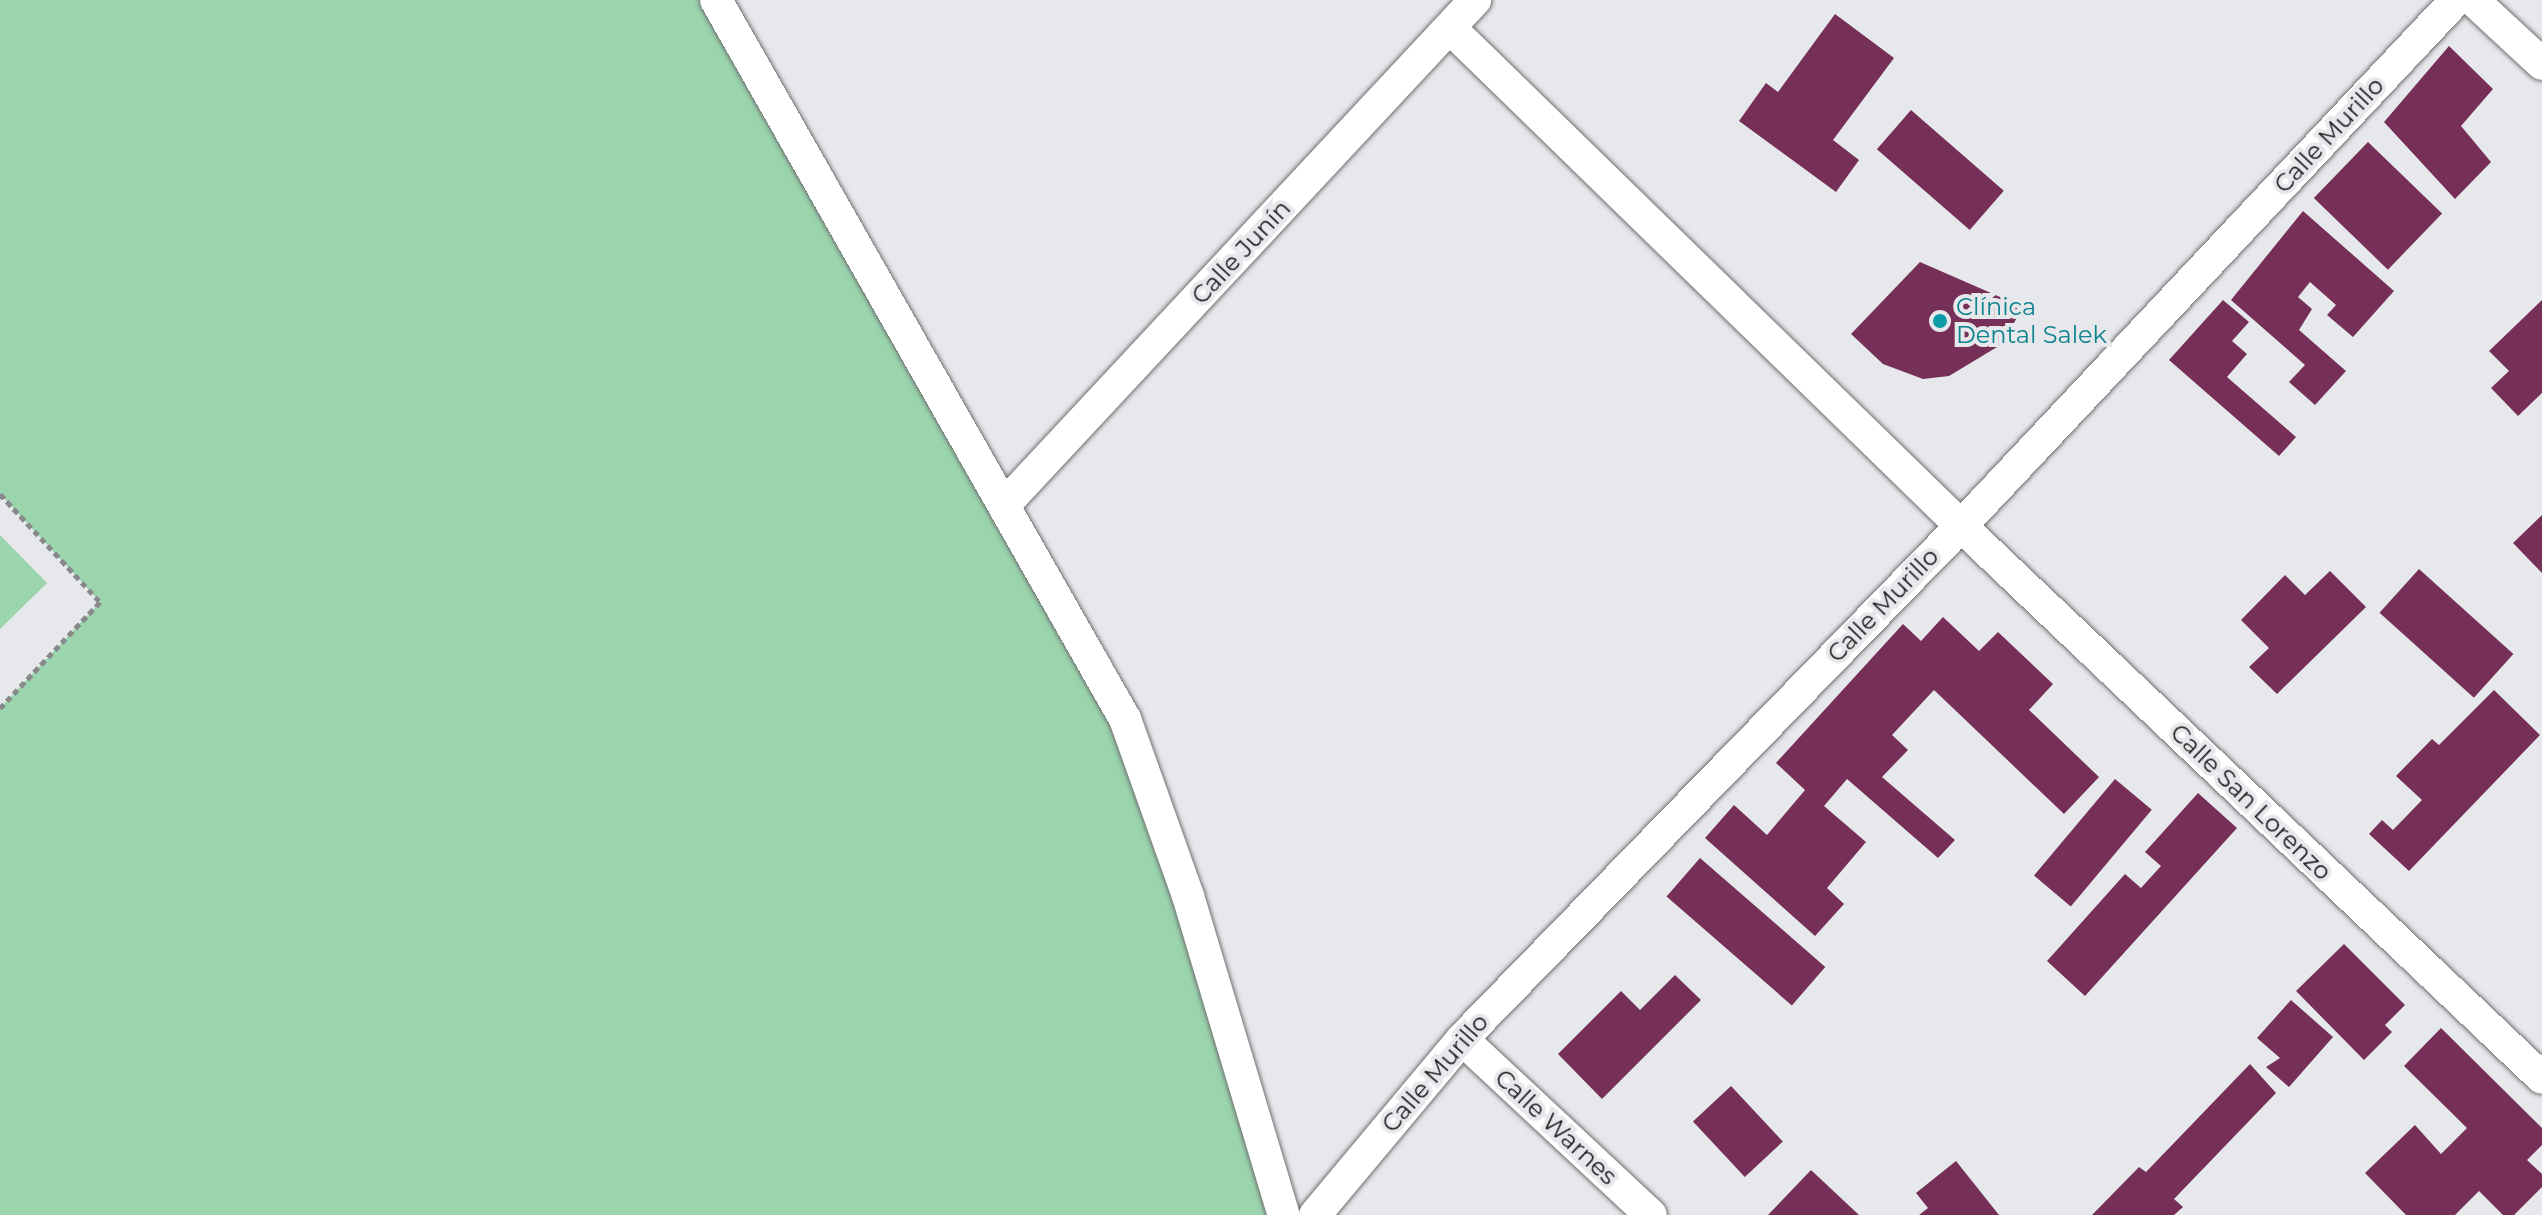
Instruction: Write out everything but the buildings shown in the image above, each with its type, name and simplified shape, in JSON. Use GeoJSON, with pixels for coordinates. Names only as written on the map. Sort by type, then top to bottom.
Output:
{"type":"FeatureCollection","features":[{"type":"Feature","properties":{"kind":"street"},"geometry":{"type":"LineString","coordinates":[[716,0],[1006,503],[1125,719],[1188,896],[1284,1215]]}},
{"type":"Feature","properties":{"kind":"street","name":"Calle Junín"},"geometry":{"type":"LineString","coordinates":[[1006,503],[1475,0]]}},
{"type":"Feature","properties":{"kind":"street","name":"Calle Murillo"},"geometry":{"type":"LineString","coordinates":[[1315,1215],[1462,1039],[1961,526],[2456,0]]}},
{"type":"Feature","properties":{"kind":"street"},"geometry":{"type":"LineString","coordinates":[[2473,0],[2542,64]]}},
{"type":"Feature","properties":{"kind":"street","name":"Calle San Lorenzo"},"geometry":{"type":"LineString","coordinates":[[1450,28],[1961,526],[2542,1078]]}},
{"type":"Feature","properties":{"kind":"street","name":"Calle Warnes"},"geometry":{"type":"LineString","coordinates":[[1462,1039],[1651,1215]]}},
{"type":"Feature","properties":{"kind":"path"},"geometry":{"type":"LineString","coordinates":[[0,494],[100,602],[0,708]]}},
{"type":"Feature","properties":{"kind":"green space"},"geometry":{"type":"Polygon","coordinates":[[[0,0],[716,0],[1125,719],[1284,1215],[0,1215],[0,708],[100,602],[0,494],[0,0]]]}},
{"type":"Feature","properties":{"kind":"green space"},"geometry":{"type":"Polygon","coordinates":[[[0,535],[47,583],[0,629],[0,535]]]}},
{"type":"Feature","properties":{"kind":"place","name":"Clínica Dental Salek"},"geometry":{"type":"Point","coordinates":[1940,321]}}]}
